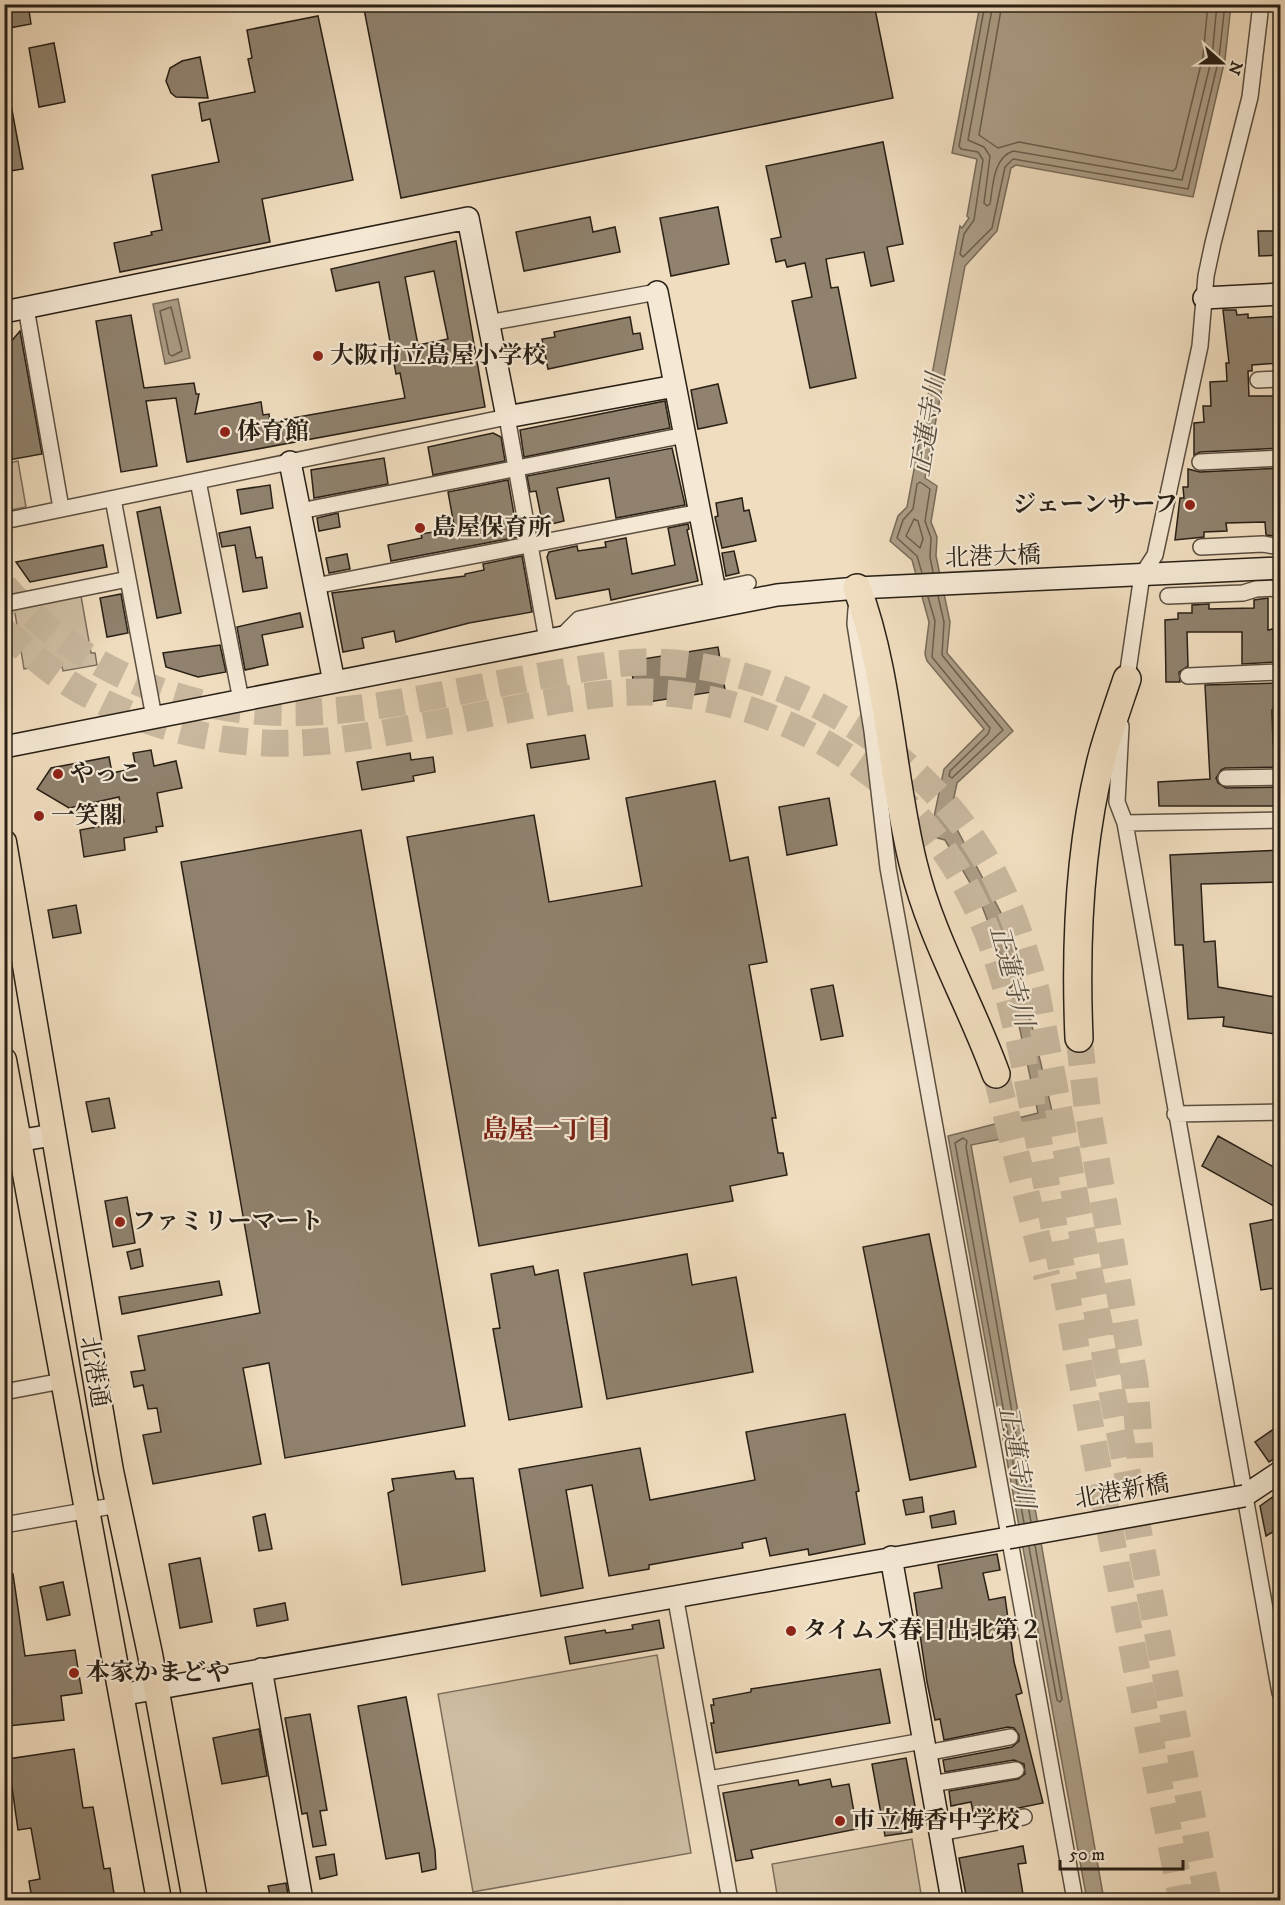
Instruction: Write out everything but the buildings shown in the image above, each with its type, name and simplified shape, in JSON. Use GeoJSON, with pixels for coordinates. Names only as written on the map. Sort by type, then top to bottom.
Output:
{"type":"FeatureCollection","features":[{"type":"Feature","properties":{"kind":"highway"},"geometry":{"type":"LineString","coordinates":[[857,588],[870,622],[903,821],[922,900],[942,953],[982,1035],[996,1074]]}},
{"type":"Feature","properties":{"kind":"highway"},"geometry":{"type":"LineString","coordinates":[[1079,1038],[1077,983],[1080,925],[1092,812],[1103,753],[1126,679]]}},
{"type":"Feature","properties":{"kind":"main road","name":"北港通"},"geometry":{"type":"LineString","coordinates":[[4,842],[118,1505],[156,1689],[195,1900]]}},
{"type":"Feature","properties":{"kind":"main road","name":"北港通"},"geometry":{"type":"LineString","coordinates":[[4,1060],[12,1142],[62,1381],[159,1900]]}},
{"type":"Feature","properties":{"kind":"street"},"geometry":{"type":"LineString","coordinates":[[1261,4],[1250,97],[1213,243],[1204,298],[1200,346],[1161,532],[1155,555],[1136,576],[1120,733],[1117,802],[1125,823],[1175,1114],[1281,1693]]}},
{"type":"Feature","properties":{"kind":"street"},"geometry":{"type":"LineString","coordinates":[[4,312],[468,218],[531,546],[554,639],[579,619],[748,583]]}},
{"type":"Feature","properties":{"kind":"street"},"geometry":{"type":"LineString","coordinates":[[488,322],[657,292],[715,591]]}},
{"type":"Feature","properties":{"kind":"street"},"geometry":{"type":"LineString","coordinates":[[1204,298],[1281,294]]}},
{"type":"Feature","properties":{"kind":"street"},"geometry":{"type":"LineString","coordinates":[[26,308],[61,508]]}},
{"type":"Feature","properties":{"kind":"street"},"geometry":{"type":"LineString","coordinates":[[1257,380],[1281,379]]}},
{"type":"Feature","properties":{"kind":"street"},"geometry":{"type":"LineString","coordinates":[[4,520],[113,500],[507,417],[675,386]]}},
{"type":"Feature","properties":{"kind":"street"},"geometry":{"type":"LineString","coordinates":[[300,511],[685,435]]}},
{"type":"Feature","properties":{"kind":"street"},"geometry":{"type":"LineString","coordinates":[[1200,462],[1281,458]]}},
{"type":"Feature","properties":{"kind":"street"},"geometry":{"type":"LineString","coordinates":[[290,462],[334,682]]}},
{"type":"Feature","properties":{"kind":"street"},"geometry":{"type":"LineString","coordinates":[[198,481],[241,700]]}},
{"type":"Feature","properties":{"kind":"street"},"geometry":{"type":"LineString","coordinates":[[113,500],[154,717]]}},
{"type":"Feature","properties":{"kind":"street"},"geometry":{"type":"LineString","coordinates":[[315,586],[700,512]]}},
{"type":"Feature","properties":{"kind":"street"},"geometry":{"type":"LineString","coordinates":[[1201,547],[1263,544],[1281,547]]}},
{"type":"Feature","properties":{"kind":"street","name":"北港大橋"},"geometry":{"type":"LineString","coordinates":[[4,747],[771,596],[857,588],[1281,568]]}},
{"type":"Feature","properties":{"kind":"street"},"geometry":{"type":"LineString","coordinates":[[4,604],[128,579]]}},
{"type":"Feature","properties":{"kind":"street"},"geometry":{"type":"LineString","coordinates":[[857,588],[855,624],[872,731],[888,868],[1075,1900]]}},
{"type":"Feature","properties":{"kind":"street"},"geometry":{"type":"LineString","coordinates":[[1168,596],[1244,593],[1256,589],[1281,588]]}},
{"type":"Feature","properties":{"kind":"street"},"geometry":{"type":"LineString","coordinates":[[1188,676],[1281,672]]}},
{"type":"Feature","properties":{"kind":"street"},"geometry":{"type":"LineString","coordinates":[[1226,778],[1281,777]]}},
{"type":"Feature","properties":{"kind":"street"},"geometry":{"type":"LineString","coordinates":[[1125,823],[1281,820]]}},
{"type":"Feature","properties":{"kind":"street"},"geometry":{"type":"LineString","coordinates":[[1175,1114],[1281,1112]]}},
{"type":"Feature","properties":{"kind":"street"},"geometry":{"type":"LineString","coordinates":[[12,1142],[53,1135]]}},
{"type":"Feature","properties":{"kind":"street"},"geometry":{"type":"LineString","coordinates":[[4,1392],[62,1381]]}},
{"type":"Feature","properties":{"kind":"street"},"geometry":{"type":"LineString","coordinates":[[1244,1496],[1281,1472]]}},
{"type":"Feature","properties":{"kind":"street","name":"北港新橋"},"geometry":{"type":"LineString","coordinates":[[120,1695],[1244,1496]]}},
{"type":"Feature","properties":{"kind":"street"},"geometry":{"type":"LineString","coordinates":[[4,1525],[118,1505]]}},
{"type":"Feature","properties":{"kind":"street"},"geometry":{"type":"LineString","coordinates":[[891,1557],[952,1900]]}},
{"type":"Feature","properties":{"kind":"street"},"geometry":{"type":"LineString","coordinates":[[675,1595],[730,1900]]}},
{"type":"Feature","properties":{"kind":"street"},"geometry":{"type":"LineString","coordinates":[[261,1669],[302,1900]]}},
{"type":"Feature","properties":{"kind":"street"},"geometry":{"type":"LineString","coordinates":[[709,1779],[924,1747],[1010,1737]]}},
{"type":"Feature","properties":{"kind":"street"},"geometry":{"type":"LineString","coordinates":[[931,1784],[1016,1770]]}},
{"type":"Feature","properties":{"kind":"street"},"geometry":{"type":"LineString","coordinates":[[940,1833],[1024,1817]]}},
{"type":"Feature","properties":{"kind":"shaded area"},"geometry":{"type":"Polygon","coordinates":[[[18,461],[26,507],[5,511],[5,464],[18,461]]]}},
{"type":"Feature","properties":{"kind":"shaded area"},"geometry":{"type":"Polygon","coordinates":[[[81,596],[91,653],[95,653],[97,665],[63,671],[61,663],[24,669],[14,607],[81,596]]]}},
{"type":"Feature","properties":{"kind":"shaded area"},"geometry":{"type":"Polygon","coordinates":[[[657,1655],[691,1853],[473,1892],[438,1694],[657,1655]]]}},
{"type":"Feature","properties":{"kind":"shaded area"},"geometry":{"type":"Polygon","coordinates":[[[912,1839],[922,1900],[778,1900],[772,1864],[912,1839]]]}},
{"type":"Feature","properties":{"kind":"water","name":"正蓮寺川"},"geometry":{"type":"Polygon","coordinates":[[[980,5],[1231,5],[1225,59],[1193,197],[1016,165],[1011,168],[997,231],[965,266],[925,478],[937,486],[931,522],[937,537],[936,556],[950,622],[947,653],[1013,731],[957,783],[950,816],[1009,928],[1056,1128],[971,1145],[1104,1900],[1087,1900],[948,1136],[1038,1113],[1008,975],[979,898],[945,840],[930,836],[944,769],[984,729],[927,661],[925,654],[929,622],[912,560],[890,541],[898,516],[907,507],[960,226],[962,228],[969,218],[967,216],[977,159],[952,153],[980,5]]]}},
{"type":"Feature","properties":{"kind":"water"},"geometry":{"type":"Polygon","coordinates":[[[178,299],[190,358],[165,364],[153,304],[178,299]]]}},
{"type":"Feature","properties":{"kind":"tunnel"},"geometry":{"type":"LineString","coordinates":[[4,586],[51,631],[87,656],[125,677],[194,701],[243,710],[291,713],[339,710],[435,696],[576,670],[645,662],[693,665],[741,675],[789,692],[834,714],[877,741],[915,773],[949,808],[978,847],[997,880],[1019,934],[1036,990],[1208,1900]]}},
{"type":"Feature","properties":{"kind":"tunnel"},"geometry":{"type":"LineString","coordinates":[[4,631],[70,684],[126,713],[188,732],[251,742],[283,743],[348,739],[598,695],[648,692],[723,702],[771,717],[817,738],[886,786],[924,824],[954,866],[978,912],[997,960],[1012,1011],[1035,1120],[1110,1530],[1182,1900]]}},
{"type":"Feature","properties":{"kind":"tunnel"},"geometry":{"type":"LineString","coordinates":[[1079,1038],[1087,1106],[1135,1381],[1140,1458]]}},
{"type":"Feature","properties":{"kind":"tunnel"},"geometry":{"type":"LineString","coordinates":[[996,1074],[1047,1277]]}},
{"type":"Feature","properties":{"kind":"place","name":"大阪市立島屋小学校"},"geometry":{"type":"Point","coordinates":[318,356]}},
{"type":"Feature","properties":{"kind":"place","name":"体育館"},"geometry":{"type":"Point","coordinates":[225,432]}},
{"type":"Feature","properties":{"kind":"place","name":"ジェーンサーフ"},"geometry":{"type":"Point","coordinates":[1190,505]}},
{"type":"Feature","properties":{"kind":"place","name":"島屋保育所"},"geometry":{"type":"Point","coordinates":[420,528]}},
{"type":"Feature","properties":{"kind":"place","name":"やっこ"},"geometry":{"type":"Point","coordinates":[58,774]}},
{"type":"Feature","properties":{"kind":"place","name":"一笑閣"},"geometry":{"type":"Point","coordinates":[39,816]}},
{"type":"Feature","properties":{"kind":"place","name":"ファミリーマート"},"geometry":{"type":"Point","coordinates":[120,1222]}},
{"type":"Feature","properties":{"kind":"place","name":"タイムズ春日出北第２"},"geometry":{"type":"Point","coordinates":[791,1631]}},
{"type":"Feature","properties":{"kind":"place","name":"本家かまどや"},"geometry":{"type":"Point","coordinates":[74,1673]}},
{"type":"Feature","properties":{"kind":"place","name":"市立梅香中学校"},"geometry":{"type":"Point","coordinates":[840,1821]}},
{"type":"Feature","properties":{"kind":"district","name":"島屋一丁目"},"geometry":{"type":"Point","coordinates":[547,1130]}}]}
